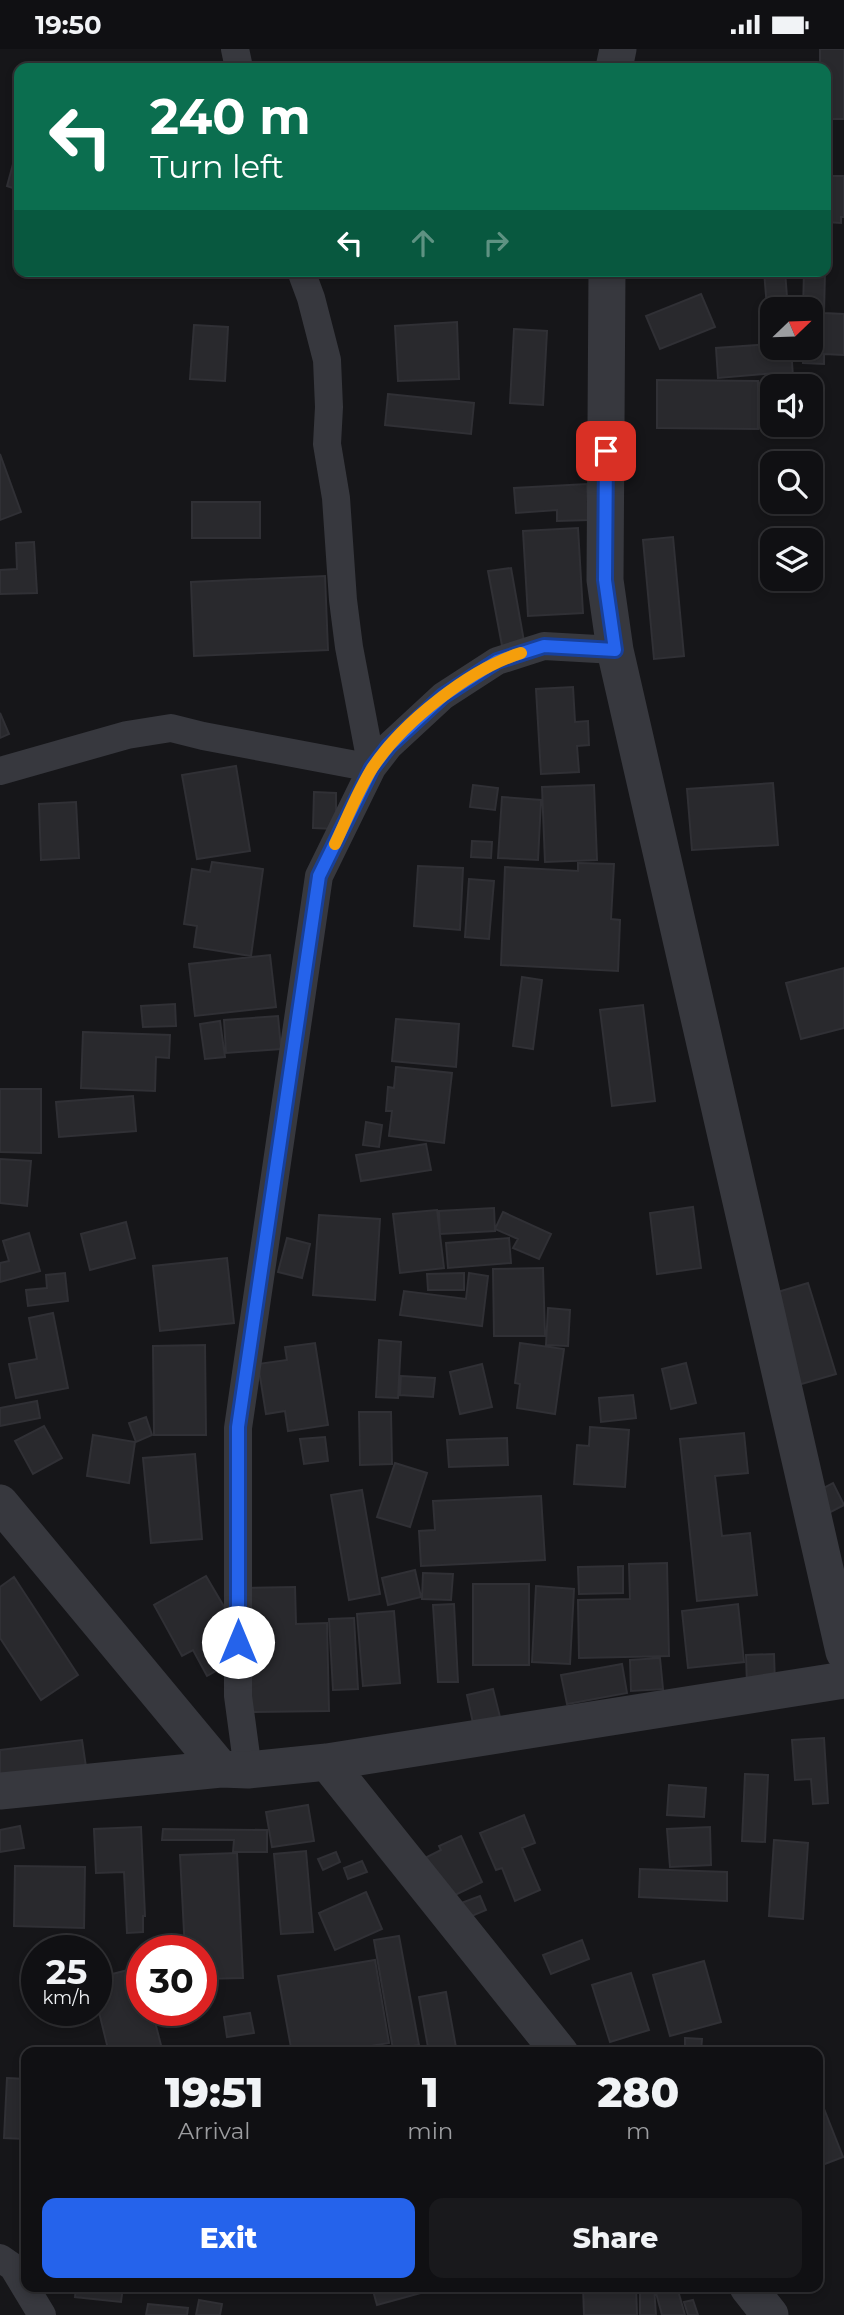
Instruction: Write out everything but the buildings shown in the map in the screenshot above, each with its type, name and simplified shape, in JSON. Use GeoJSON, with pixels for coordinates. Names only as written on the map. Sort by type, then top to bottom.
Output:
{"type":"FeatureCollection","features":[{"type":"Feature","properties":{"kind":"street"},"geometry":{"type":"LineString","coordinates":[[303,277],[327,360],[327,444],[336,498],[343,600],[372,768]]}},
{"type":"Feature","properties":{"kind":"street"},"geometry":{"type":"LineString","coordinates":[[607,277],[605,580],[615,650],[844,1652]]}},
{"type":"Feature","properties":{"kind":"street"},"geometry":{"type":"LineString","coordinates":[[234,1770],[238,1696],[238,1427],[319,876],[372,768],[389,746],[443,696],[497,661],[544,646],[615,650]]}},
{"type":"Feature","properties":{"kind":"street"},"geometry":{"type":"LineString","coordinates":[[0,771],[127,736],[171,728],[372,768]]}},
{"type":"Feature","properties":{"kind":"street"},"geometry":{"type":"LineString","coordinates":[[0,1503],[234,1770]]}},
{"type":"Feature","properties":{"kind":"street"},"geometry":{"type":"LineString","coordinates":[[0,1791],[327,1762],[844,1680]]}},
{"type":"Feature","properties":{"kind":"street"},"geometry":{"type":"LineString","coordinates":[[327,1762],[555,2047]]}},
{"type":"Feature","properties":{"kind":"street"},"geometry":{"type":"LineString","coordinates":[[0,2258],[13,2267],[21,2280]]}},
{"type":"Feature","properties":{"kind":"street"},"geometry":{"type":"LineString","coordinates":[[28,2292],[42,2315]]}},
{"type":"Feature","properties":{"kind":"street"},"geometry":{"type":"LineString","coordinates":[[752,2292],[770,2315]]}},
{"type":"Feature","properties":{"kind":"slow traffic"},"geometry":{"type":"LineString","coordinates":[[335,844],[372,768],[389,746],[443,696],[497,661],[521,653]]}},
{"type":"Feature","properties":{"kind":"route"},"geometry":{"type":"LineString","coordinates":[[238,1642],[238,1427],[319,876],[372,768],[389,746],[443,696],[497,661],[544,646],[615,650],[605,580],[606,451]]}}]}
